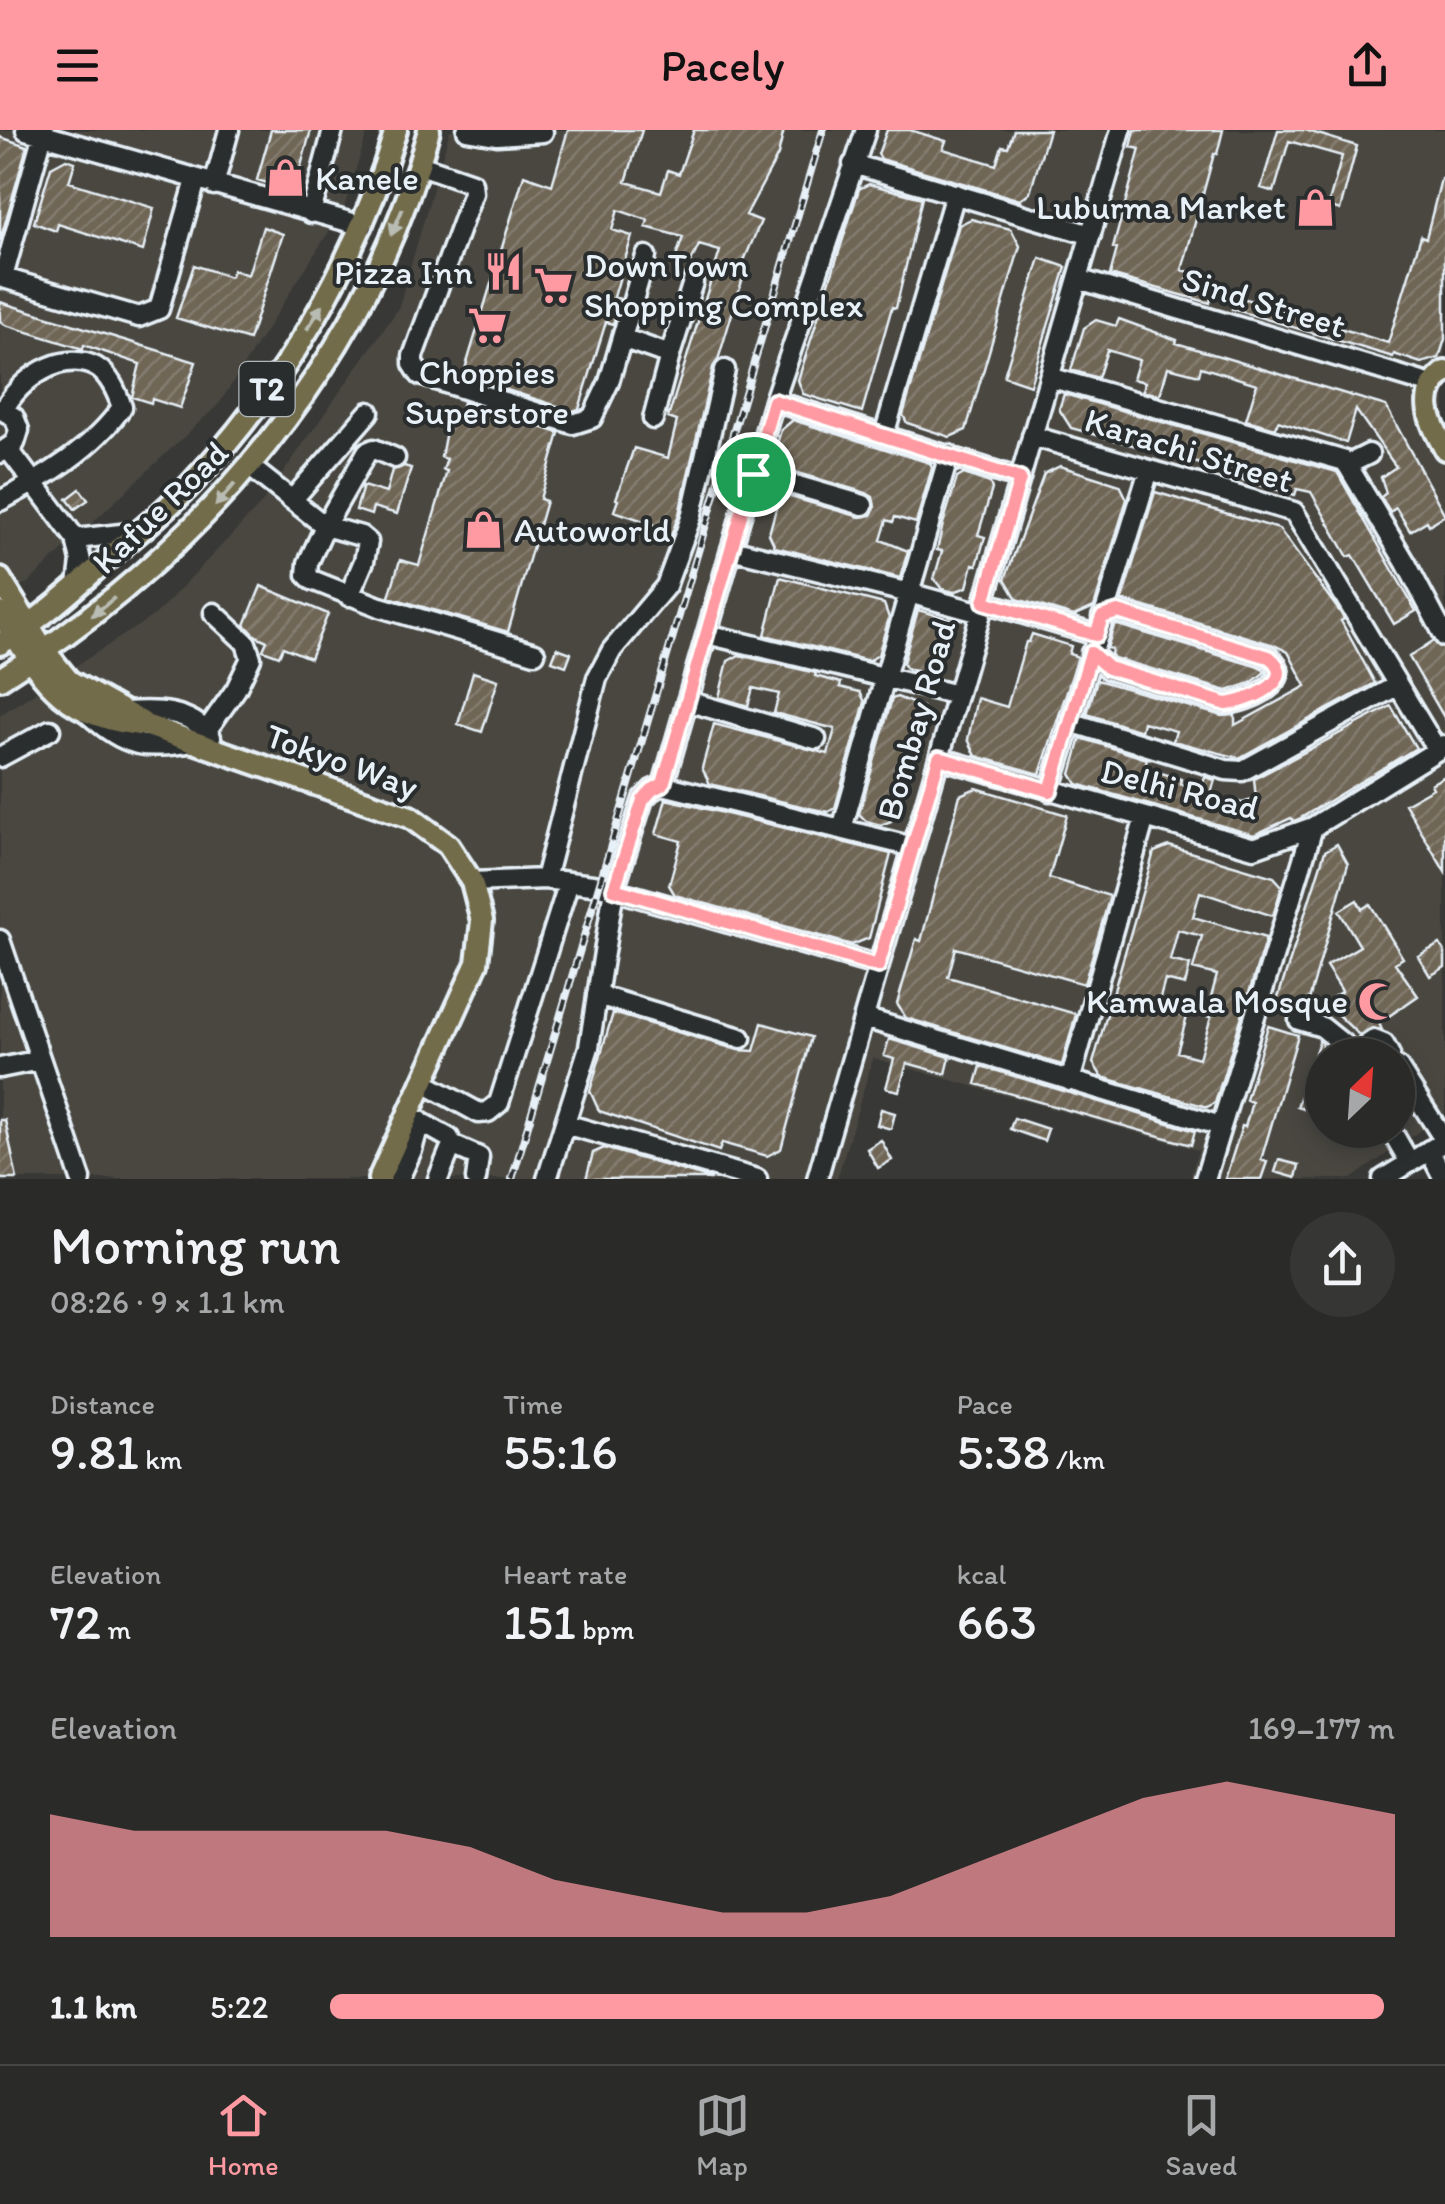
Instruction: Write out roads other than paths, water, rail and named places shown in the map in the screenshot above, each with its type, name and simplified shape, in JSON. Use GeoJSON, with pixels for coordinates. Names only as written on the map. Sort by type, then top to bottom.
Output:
{"type":"FeatureCollection","features":[{"type":"Feature","properties":{"kind":"main road","name":"Kafue Road"},"geometry":{"type":"LineString","coordinates":[[15,635],[72,591],[189,487],[248,416],[323,305],[362,226],[396,130]]}},
{"type":"Feature","properties":{"kind":"main road","name":"Kafue Road"},"geometry":{"type":"LineString","coordinates":[[0,678],[84,622],[159,559],[218,504],[294,411],[353,319],[420,165],[429,130]]}},
{"type":"Feature","properties":{"kind":"main road"},"geometry":{"type":"LineString","coordinates":[[1441,375],[1427,409],[1445,449]]}},
{"type":"Feature","properties":{"kind":"main road"},"geometry":{"type":"LineString","coordinates":[[0,579],[15,635],[36,655]]}},
{"type":"Feature","properties":{"kind":"main road"},"geometry":{"type":"LineString","coordinates":[[6,606],[41,604],[72,591]]}},
{"type":"Feature","properties":{"kind":"main road","name":"Tokyo Way"},"geometry":{"type":"LineString","coordinates":[[36,655],[78,689],[148,726]]}},
{"type":"Feature","properties":{"kind":"main road","name":"Tokyo Way"},"geometry":{"type":"LineString","coordinates":[[36,655],[70,704],[87,714],[120,724],[201,736],[222,751],[410,818],[448,845],[472,882],[482,921],[477,963],[422,1082],[414,1118],[380,1179]]}},
{"type":"Feature","properties":{"kind":"street"},"geometry":{"type":"LineString","coordinates":[[229,130],[205,182],[159,309],[139,317],[2,277],[37,132],[205,182],[362,226]]}},
{"type":"Feature","properties":{"kind":"street"},"geometry":{"type":"LineString","coordinates":[[311,212],[332,130]]}},
{"type":"Feature","properties":{"kind":"street"},"geometry":{"type":"LineString","coordinates":[[468,130],[497,135],[543,132]]}},
{"type":"Feature","properties":{"kind":"street"},"geometry":{"type":"LineString","coordinates":[[663,784],[774,401],[866,130]]}},
{"type":"Feature","properties":{"kind":"street","name":"Bombay Road"},"geometry":{"type":"LineString","coordinates":[[821,1178],[878,966],[1121,130]]}},
{"type":"Feature","properties":{"kind":"street"},"geometry":{"type":"LineString","coordinates":[[853,164],[1091,235]]}},
{"type":"Feature","properties":{"kind":"street"},"geometry":{"type":"LineString","coordinates":[[420,165],[465,178],[472,183],[473,193],[413,356],[420,375],[574,424],[583,423],[592,418],[609,382],[646,256]]}},
{"type":"Feature","properties":{"kind":"street"},"geometry":{"type":"LineString","coordinates":[[884,435],[955,194]]}},
{"type":"Feature","properties":{"kind":"street","name":"Sind Street"},"geometry":{"type":"LineString","coordinates":[[1078,279],[1441,375]]}},
{"type":"Feature","properties":{"kind":"street"},"geometry":{"type":"LineString","coordinates":[[653,418],[693,282]]}},
{"type":"Feature","properties":{"kind":"street"},"geometry":{"type":"LineString","coordinates":[[622,338],[670,355]]}},
{"type":"Feature","properties":{"kind":"street"},"geometry":{"type":"LineString","coordinates":[[0,500],[34,482],[106,432],[122,407],[113,385],[98,368],[74,362],[55,364],[12,394],[2,410],[14,417],[19,430],[16,443],[4,451],[34,482],[76,539],[81,562],[72,591]]}},
{"type":"Feature","properties":{"kind":"street"},"geometry":{"type":"LineString","coordinates":[[545,878],[597,678],[612,650],[666,586],[692,518],[726,370]]}},
{"type":"Feature","properties":{"kind":"street"},"geometry":{"type":"LineString","coordinates":[[1049,377],[1345,461],[1445,637]]}},
{"type":"Feature","properties":{"kind":"street"},"geometry":{"type":"LineString","coordinates":[[774,401],[1020,479]]}},
{"type":"Feature","properties":{"kind":"street"},"geometry":{"type":"LineString","coordinates":[[293,499],[369,412]]}},
{"type":"Feature","properties":{"kind":"street","name":"Karachi Street"},"geometry":{"type":"LineString","coordinates":[[1032,436],[1294,512],[1398,686],[1441,748]]}},
{"type":"Feature","properties":{"kind":"street"},"geometry":{"type":"LineString","coordinates":[[395,458],[374,449],[367,452],[326,526],[308,563],[307,574],[312,580],[350,596],[535,652]]}},
{"type":"Feature","properties":{"kind":"street"},"geometry":{"type":"LineString","coordinates":[[1347,466],[1369,454]]}},
{"type":"Feature","properties":{"kind":"street"},"geometry":{"type":"LineString","coordinates":[[842,829],[950,455]]}},
{"type":"Feature","properties":{"kind":"street"},"geometry":{"type":"LineString","coordinates":[[250,466],[326,526],[368,542],[350,596]]}},
{"type":"Feature","properties":{"kind":"street"},"geometry":{"type":"LineString","coordinates":[[1050,791],[1149,470]]}},
{"type":"Feature","properties":{"kind":"street"},"geometry":{"type":"LineString","coordinates":[[753,474],[863,505]]}},
{"type":"Feature","properties":{"kind":"street"},"geometry":{"type":"LineString","coordinates":[[76,539],[138,532]]}},
{"type":"Feature","properties":{"kind":"street"},"geometry":{"type":"LineString","coordinates":[[731,549],[1096,635]]}},
{"type":"Feature","properties":{"kind":"street"},"geometry":{"type":"LineString","coordinates":[[87,714],[112,735],[135,744],[165,746],[201,736],[236,689],[251,658],[246,643],[214,612]]}},
{"type":"Feature","properties":{"kind":"street"},"geometry":{"type":"LineString","coordinates":[[1118,612],[1269,657],[1278,663],[1280,671],[1276,682],[1265,692],[1244,702],[1226,704],[1108,668],[1096,635],[1118,612]]}},
{"type":"Feature","properties":{"kind":"street"},"geometry":{"type":"LineString","coordinates":[[707,634],[957,696]]}},
{"type":"Feature","properties":{"kind":"street"},"geometry":{"type":"LineString","coordinates":[[1070,722],[1210,766],[1242,771],[1398,686]]}},
{"type":"Feature","properties":{"kind":"street"},"geometry":{"type":"LineString","coordinates":[[688,701],[816,739]]}},
{"type":"Feature","properties":{"kind":"street"},"geometry":{"type":"LineString","coordinates":[[125,712],[168,712],[195,722],[201,736]]}},
{"type":"Feature","properties":{"kind":"street"},"geometry":{"type":"LineString","coordinates":[[0,757],[50,730]]}},
{"type":"Feature","properties":{"kind":"street","name":"Delhi Road"},"geometry":{"type":"LineString","coordinates":[[939,758],[1254,848],[1313,828],[1441,748]]}},
{"type":"Feature","properties":{"kind":"street"},"geometry":{"type":"LineString","coordinates":[[547,1179],[590,1047],[614,889],[643,800],[652,790],[663,784],[913,846]]}},
{"type":"Feature","properties":{"kind":"street"},"geometry":{"type":"LineString","coordinates":[[1070,1080],[1145,817]]}},
{"type":"Feature","properties":{"kind":"street"},"geometry":{"type":"LineString","coordinates":[[1205,1179],[1313,828]]}},
{"type":"Feature","properties":{"kind":"street"},"geometry":{"type":"LineString","coordinates":[[472,882],[545,878],[614,889],[878,966]]}},
{"type":"Feature","properties":{"kind":"street"},"geometry":{"type":"LineString","coordinates":[[422,1082],[479,1114],[500,1102],[569,882]]}},
{"type":"Feature","properties":{"kind":"street"},"geometry":{"type":"LineString","coordinates":[[0,940],[81,1179]]}},
{"type":"Feature","properties":{"kind":"street"},"geometry":{"type":"LineString","coordinates":[[598,995],[742,1038]]}},
{"type":"Feature","properties":{"kind":"street"},"geometry":{"type":"LineString","coordinates":[[864,1018],[1221,1126]]}},
{"type":"Feature","properties":{"kind":"street"},"geometry":{"type":"LineString","coordinates":[[1300,1020],[1322,1027],[1335,1038]]}},
{"type":"Feature","properties":{"kind":"street"},"geometry":{"type":"LineString","coordinates":[[0,1068],[40,1060]]}},
{"type":"Feature","properties":{"kind":"street"},"geometry":{"type":"LineString","coordinates":[[1415,1101],[1437,1145],[1444,1179]]}},
{"type":"Feature","properties":{"kind":"street"},"geometry":{"type":"LineString","coordinates":[[398,1179],[412,1150],[414,1118],[449,1138],[452,1145],[478,1156],[476,1179]]}},
{"type":"Feature","properties":{"kind":"street"},"geometry":{"type":"LineString","coordinates":[[564,1124],[757,1179]]}},
{"type":"Feature","properties":{"kind":"street"},"geometry":{"type":"LineString","coordinates":[[438,1179],[452,1145]]}},
{"type":"Feature","properties":{"kind":"street"},"geometry":{"type":"LineString","coordinates":[[1383,1179],[1437,1145]]}},
{"type":"Feature","properties":{"kind":"street"},"geometry":{"type":"LineString","coordinates":[[1402,1148],[1409,1160]]}},
{"type":"Feature","properties":{"kind":"railway"},"geometry":{"type":"LineString","coordinates":[[512,1179],[823,130]]}},
{"type":"Feature","properties":{"kind":"place","name":"Kanele"},"geometry":{"type":"Point","coordinates":[285,178]}},
{"type":"Feature","properties":{"kind":"place","name":"Luburma Market"},"geometry":{"type":"Point","coordinates":[1316,207]}},
{"type":"Feature","properties":{"kind":"place","name":"Pizza Inn"},"geometry":{"type":"Point","coordinates":[503,272]}},
{"type":"Feature","properties":{"kind":"place","name":"DownTown Shopping Complex"},"geometry":{"type":"Point","coordinates":[554,285]}},
{"type":"Feature","properties":{"kind":"place","name":"Choppies Superstore"},"geometry":{"type":"Point","coordinates":[487,325]}},
{"type":"Feature","properties":{"kind":"place","name":"Autoworld"},"geometry":{"type":"Point","coordinates":[484,530]}},
{"type":"Feature","properties":{"kind":"place","name":"Kamwala Mosque"},"geometry":{"type":"Point","coordinates":[1378,1001]}}]}
